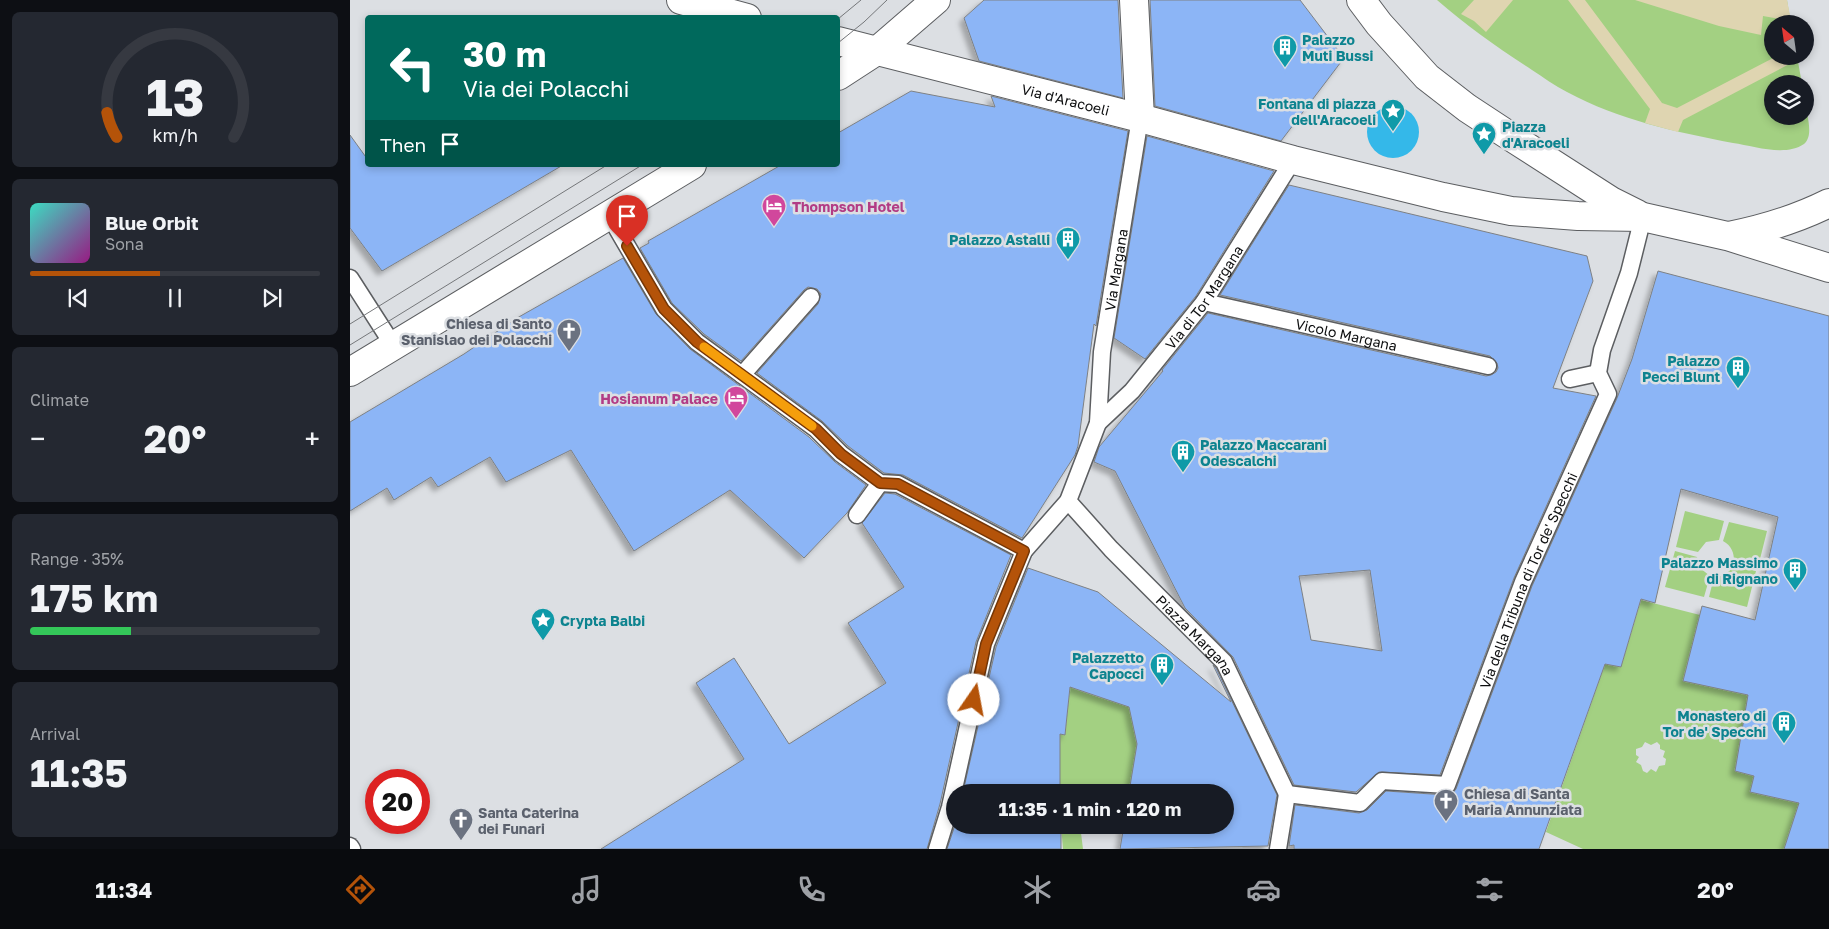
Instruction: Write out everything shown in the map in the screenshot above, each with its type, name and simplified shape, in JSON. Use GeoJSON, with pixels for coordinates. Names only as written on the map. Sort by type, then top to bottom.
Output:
{"type":"FeatureCollection","features":[{"type":"Feature","properties":{"kind":"street"},"geometry":{"type":"LineString","coordinates":[[681,0],[736,15]]}},
{"type":"Feature","properties":{"kind":"street"},"geometry":{"type":"LineString","coordinates":[[840,75],[878,50],[936,0]]}},
{"type":"Feature","properties":{"kind":"street"},"geometry":{"type":"LineString","coordinates":[[1134,0],[1140,118]]}},
{"type":"Feature","properties":{"kind":"street"},"geometry":{"type":"LineString","coordinates":[[1361,0],[1379,24],[1427,77],[1467,108],[1611,201],[1643,217]]}},
{"type":"Feature","properties":{"kind":"street","name":"Via d'Aracoeli"},"geometry":{"type":"LineString","coordinates":[[840,41],[1140,118],[1293,160]]}},
{"type":"Feature","properties":{"kind":"street"},"geometry":{"type":"LineString","coordinates":[[1293,160],[1444,197],[1511,211],[1578,216],[1643,217],[1727,236],[1829,268]]}},
{"type":"Feature","properties":{"kind":"street"},"geometry":{"type":"LineString","coordinates":[[350,372],[689,167]]}},
{"type":"Feature","properties":{"kind":"street"},"geometry":{"type":"LineString","coordinates":[[1727,236],[1778,224],[1829,203]]}},
{"type":"Feature","properties":{"kind":"lane","name":"Via Margana"},"geometry":{"type":"LineString","coordinates":[[1098,423],[1102,352],[1140,118]]}},
{"type":"Feature","properties":{"kind":"lane","name":"Via di Tor Margana"},"geometry":{"type":"LineString","coordinates":[[1098,423],[1132,391],[1204,302],[1293,160]]}},
{"type":"Feature","properties":{"kind":"lane"},"geometry":{"type":"LineString","coordinates":[[609,214],[664,309],[697,342],[816,429],[841,454],[880,483],[898,484],[1024,551]]}},
{"type":"Feature","properties":{"kind":"lane"},"geometry":{"type":"LineString","coordinates":[[1570,379],[1598,373],[1602,350],[1629,273],[1643,217]]}},
{"type":"Feature","properties":{"kind":"lane"},"geometry":{"type":"LineString","coordinates":[[354,285],[393,345]]}},
{"type":"Feature","properties":{"kind":"lane"},"geometry":{"type":"LineString","coordinates":[[742,375],[810,297]]}},
{"type":"Feature","properties":{"kind":"lane","name":"Vicolo Margana"},"geometry":{"type":"LineString","coordinates":[[1204,302],[1488,366]]}},
{"type":"Feature","properties":{"kind":"lane","name":"Via della Tribuna di Tor de' Specchi"},"geometry":{"type":"LineString","coordinates":[[1287,794],[1360,803],[1382,781],[1447,785],[1523,582],[1608,394],[1598,373]]}},
{"type":"Feature","properties":{"kind":"lane"},"geometry":{"type":"LineString","coordinates":[[938,849],[950,807],[986,644],[1024,551],[1068,500],[1098,423]]}},
{"type":"Feature","properties":{"kind":"lane"},"geometry":{"type":"LineString","coordinates":[[857,516],[880,483]]}},
{"type":"Feature","properties":{"kind":"lane","name":"Piazza Margana"},"geometry":{"type":"LineString","coordinates":[[1068,500],[1112,549],[1224,662],[1287,794]]}},
{"type":"Feature","properties":{"kind":"lane"},"geometry":{"type":"LineString","coordinates":[[1278,849],[1287,794]]}},
{"type":"Feature","properties":{"kind":"green space"},"geometry":{"type":"Polygon","coordinates":[[[1437,0],[1787,0],[1790,15],[1764,15],[1764,65],[1799,65],[1800,75],[1764,75],[1764,125],[1809,125],[1809,136],[1804,144],[1796,148],[1779,150],[1712,139],[1627,118],[1567,92],[1507,53],[1437,0]]]}},
{"type":"Feature","properties":{"kind":"green space"},"geometry":{"type":"Polygon","coordinates":[[[1685,511],[1724,521],[1719,540],[1706,542],[1698,552],[1676,547],[1685,511]]]}},
{"type":"Feature","properties":{"kind":"green space"},"geometry":{"type":"Polygon","coordinates":[[[1729,522],[1767,531],[1758,567],[1734,561],[1732,550],[1723,541],[1729,522]]]}},
{"type":"Feature","properties":{"kind":"green space"},"geometry":{"type":"Polygon","coordinates":[[[1675,551],[1697,557],[1700,568],[1710,576],[1704,597],[1665,587],[1675,551]]]}},
{"type":"Feature","properties":{"kind":"green space"},"geometry":{"type":"Polygon","coordinates":[[[1733,566],[1756,571],[1747,607],[1709,597],[1714,577],[1725,574],[1733,566]]]}},
{"type":"Feature","properties":{"kind":"green space"},"geometry":{"type":"Polygon","coordinates":[[[1641,600],[1700,615],[1683,680],[1765,699],[1745,715],[1735,771],[1754,776],[1750,792],[1799,803],[1784,849],[1583,849],[1546,832],[1605,664],[1621,667],[1641,600]],[[1645,742],[1642,747],[1636,749],[1636,755],[1639,757],[1636,762],[1647,773],[1651,769],[1656,772],[1659,766],[1665,765],[1666,759],[1663,757],[1665,751],[1660,749],[1660,745],[1657,742],[1651,745],[1645,742]]]}},
{"type":"Feature","properties":{"kind":"green space"},"geometry":{"type":"Polygon","coordinates":[[[1070,687],[1101,698],[1126,690],[1161,784],[1060,784],[1060,775],[1036,733],[1065,734],[1070,687]]]}},
{"type":"Feature","properties":{"kind":"green space"},"geometry":{"type":"Polygon","coordinates":[[[1062,834],[1081,834],[1083,849],[1063,849],[1062,834]]]}},
{"type":"Feature","properties":{"kind":"sand"},"geometry":{"type":"Polygon","coordinates":[[[1474,0],[1513,0],[1486,32],[1474,21],[1461,14],[1474,0]]]}},
{"type":"Feature","properties":{"kind":"sand"},"geometry":{"type":"Polygon","coordinates":[[[1568,0],[1585,0],[1662,103],[1677,108],[1764,63],[1764,65],[1788,65],[1768,75],[1764,75],[1764,77],[1683,120],[1678,132],[1645,123],[1650,109],[1568,0]]]}},
{"type":"Feature","properties":{"kind":"sand"},"geometry":{"type":"Polygon","coordinates":[[[1635,0],[1787,0],[1790,15],[1764,15],[1761,35],[1719,26],[1635,0]]]}},
{"type":"Feature","properties":{"kind":"water","name":"Fontana di piazza dell'Aracoeli"},"geometry":{"type":"Polygon","coordinates":[[[1388,106],[1398,106],[1412,113],[1419,127],[1419,137],[1412,151],[1398,158],[1388,158],[1378,154],[1371,147],[1367,137],[1367,127],[1371,117],[1378,110],[1388,106]]]}},
{"type":"Feature","properties":{"kind":"building"},"geometry":{"type":"Polygon","coordinates":[[[984,0],[1118,0],[1123,98],[979,61],[964,18],[984,0]]]}},
{"type":"Feature","properties":{"kind":"building","name":"Palazzo Muti Bussi"},"geometry":{"type":"Polygon","coordinates":[[[1150,0],[1300,0],[1344,58],[1281,141],[1155,106],[1150,0]]]}},
{"type":"Feature","properties":{"kind":"building"},"geometry":{"type":"Polygon","coordinates":[[[911,91],[995,107],[991,96],[1128,131],[1096,326],[1094,324],[1078,446],[1075,455],[1022,538],[903,475],[884,473],[848,446],[822,421],[757,373],[818,304],[821,294],[817,289],[808,287],[804,290],[741,361],[704,334],[672,303],[640,248],[649,243],[648,241],[778,167],[840,167],[840,132],[911,91]]]}},
{"type":"Feature","properties":{"kind":"building"},"geometry":{"type":"Polygon","coordinates":[[[350,135],[365,156],[365,167],[560,167],[382,271],[350,228],[350,135]]]}},
{"type":"Feature","properties":{"kind":"building"},"geometry":{"type":"Polygon","coordinates":[[[1147,136],[1274,171],[1196,296],[1145,359],[1114,338],[1147,136]]]}},
{"type":"Feature","properties":{"kind":"building"},"geometry":{"type":"Polygon","coordinates":[[[1289,185],[1587,256],[1593,281],[1553,388],[1596,396],[1514,578],[1440,775],[1379,772],[1356,792],[1294,785],[1233,657],[1185,608],[1115,471],[1094,462],[1099,447],[1163,371],[1208,313],[1486,376],[1496,372],[1498,368],[1497,363],[1490,356],[1220,295],[1289,185]],[[1370,570],[1299,576],[1311,640],[1382,651],[1370,570]]]}},
{"type":"Feature","properties":{"kind":"building"},"geometry":{"type":"Polygon","coordinates":[[[623,258],[656,314],[690,349],[809,437],[835,462],[866,485],[847,513],[804,558],[730,490],[634,551],[571,450],[506,482],[490,457],[438,487],[431,477],[394,500],[387,488],[350,511],[350,422],[464,354],[517,318],[623,258]]]}},
{"type":"Feature","properties":{"kind":"building"},"geometry":{"type":"Polygon","coordinates":[[[1658,271],[1829,316],[1829,849],[1784,849],[1799,803],[1750,792],[1754,776],[1735,771],[1748,695],[1683,681],[1702,606],[1755,620],[1778,517],[1681,489],[1655,603],[1641,599],[1621,667],[1605,664],[1539,849],[1294,849],[1294,845],[1289,846],[1295,805],[1359,813],[1367,810],[1386,791],[1446,795],[1452,794],[1456,789],[1532,586],[1617,398],[1632,359],[1658,271]]]}},
{"type":"Feature","properties":{"kind":"building"},"geometry":{"type":"Polygon","coordinates":[[[885,493],[895,494],[1011,555],[976,642],[940,804],[927,849],[601,849],[744,759],[696,683],[734,658],[789,744],[886,683],[848,623],[904,587],[862,523],[885,493]]]}},
{"type":"Feature","properties":{"kind":"building"},"geometry":{"type":"Polygon","coordinates":[[[1028,568],[1098,592],[1231,702],[1213,665],[1277,795],[1268,846],[1120,849],[1122,834],[1234,834],[1234,784],[1130,784],[1137,744],[1129,707],[1070,687],[1065,735],[1060,734],[1060,784],[965,784],[996,647],[1028,568]]]}},
{"type":"Feature","properties":{"kind":"building"},"geometry":{"type":"Polygon","coordinates":[[[952,834],[1061,834],[1061,849],[947,849],[952,834]]]}},
{"type":"Feature","properties":{"kind":"tram line"},"geometry":{"type":"LineString","coordinates":[[840,17],[861,0]]}},
{"type":"Feature","properties":{"kind":"tram line"},"geometry":{"type":"LineString","coordinates":[[840,41],[887,0]]}},
{"type":"Feature","properties":{"kind":"tram line"},"geometry":{"type":"LineString","coordinates":[[350,324],[604,167]]}},
{"type":"Feature","properties":{"kind":"tram line"},"geometry":{"type":"LineString","coordinates":[[350,345],[639,167]]}},
{"type":"Feature","properties":{"kind":"slow traffic"},"geometry":{"type":"LineString","coordinates":[[704,347],[812,426]]}},
{"type":"Feature","properties":{"kind":"place","name":"Palazzo Muti Bussi"},"geometry":{"type":"Point","coordinates":[1285,68]}},
{"type":"Feature","properties":{"kind":"place","name":"Fontana di piazza dell'Aracoeli"},"geometry":{"type":"Point","coordinates":[1393,132]}},
{"type":"Feature","properties":{"kind":"place","name":"Piazza d'Aracoeli"},"geometry":{"type":"Point","coordinates":[1484,155]}},
{"type":"Feature","properties":{"kind":"place","name":"Thompson Hotel"},"geometry":{"type":"Point","coordinates":[774,227]}},
{"type":"Feature","properties":{"kind":"place","name":"Palazzo Astalli"},"geometry":{"type":"Point","coordinates":[1068,260]}},
{"type":"Feature","properties":{"kind":"place","name":"Chiesa di Santo Stanislao dei Polacchi"},"geometry":{"type":"Point","coordinates":[569,352]}},
{"type":"Feature","properties":{"kind":"place","name":"Palazzo Pecci Blunt"},"geometry":{"type":"Point","coordinates":[1738,389]}},
{"type":"Feature","properties":{"kind":"place","name":"Hosianum Palace"},"geometry":{"type":"Point","coordinates":[736,419]}},
{"type":"Feature","properties":{"kind":"place","name":"Palazzo Maccarani Odescalchi"},"geometry":{"type":"Point","coordinates":[1183,473]}},
{"type":"Feature","properties":{"kind":"place","name":"Palazzo Massimo di Rignano"},"geometry":{"type":"Point","coordinates":[1795,591]}},
{"type":"Feature","properties":{"kind":"place","name":"Crypta Balbi"},"geometry":{"type":"Point","coordinates":[543,641]}},
{"type":"Feature","properties":{"kind":"place","name":"Palazzetto Capocci"},"geometry":{"type":"Point","coordinates":[1162,686]}},
{"type":"Feature","properties":{"kind":"place","name":"Monastero di Tor de' Specchi"},"geometry":{"type":"Point","coordinates":[1784,744]}},
{"type":"Feature","properties":{"kind":"place","name":"Chiesa di Santa Maria Annunziata"},"geometry":{"type":"Point","coordinates":[1446,822]}},
{"type":"Feature","properties":{"kind":"place","name":"Santa Caterina dei Funari"},"geometry":{"type":"Point","coordinates":[461,841]}},
{"type":"Feature","properties":{"kind":"route"},"geometry":{"type":"LineString","coordinates":[[627,246],[664,309],[697,342],[816,429],[841,454],[880,483],[898,484],[1024,551],[986,644],[974,700]]}}]}
